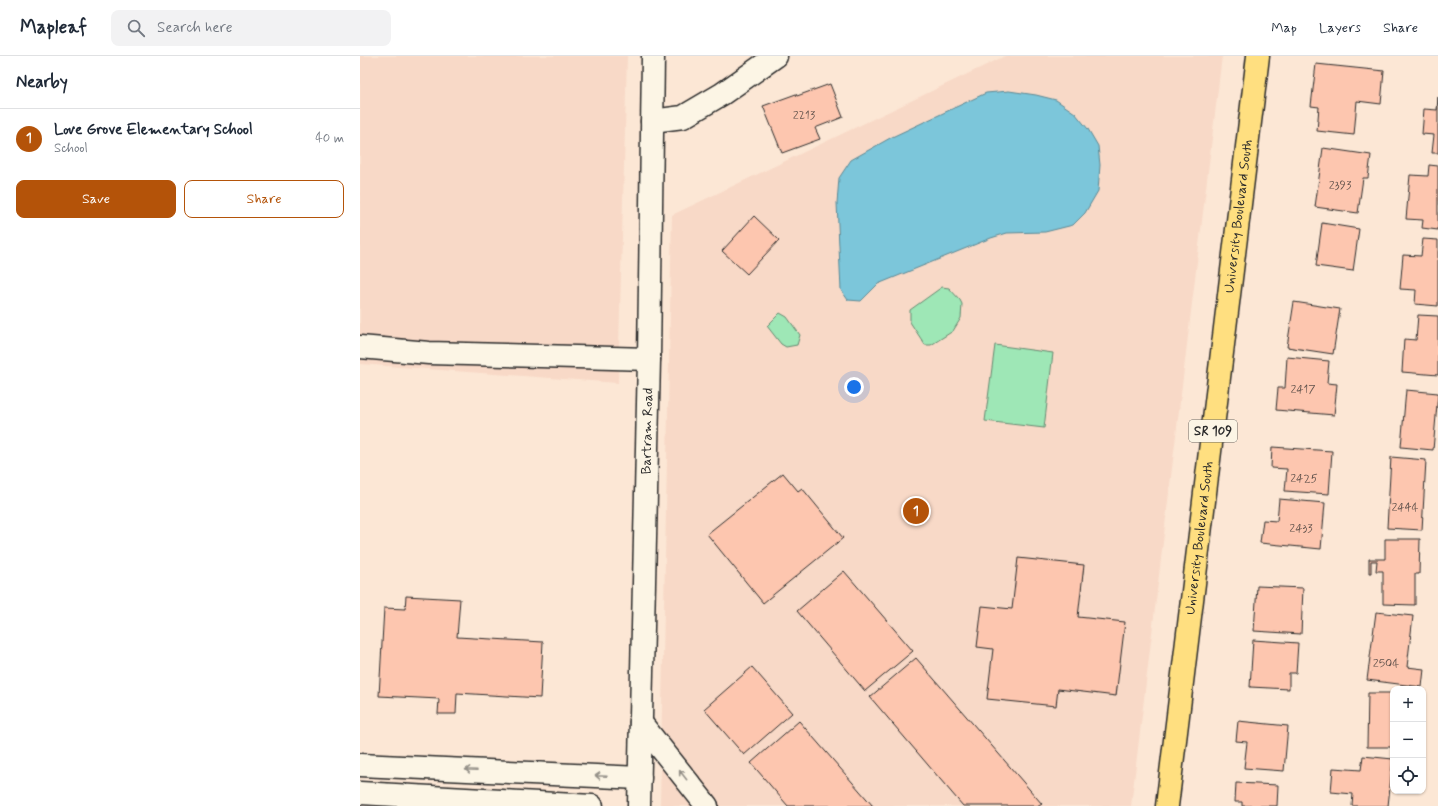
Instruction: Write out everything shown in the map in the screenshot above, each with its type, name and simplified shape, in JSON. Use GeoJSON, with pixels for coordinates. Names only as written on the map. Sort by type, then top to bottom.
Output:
{"type":"FeatureCollection","features":[{"type":"Feature","properties":{"kind":"main road","name":"University Boulevard South"},"geometry":{"type":"LineString","coordinates":[[1167,806],[1258,56]]}},
{"type":"Feature","properties":{"kind":"street","name":"Bartram Road"},"geometry":{"type":"LineString","coordinates":[[639,806],[649,359],[653,56]]}},
{"type":"Feature","properties":{"kind":"street"},"geometry":{"type":"LineString","coordinates":[[652,121],[682,117],[722,94],[776,56]]}},
{"type":"Feature","properties":{"kind":"street"},"geometry":{"type":"LineString","coordinates":[[360,347],[430,353],[649,359]]}},
{"type":"Feature","properties":{"kind":"street"},"geometry":{"type":"LineString","coordinates":[[641,723],[707,806]]}},
{"type":"Feature","properties":{"kind":"street"},"geometry":{"type":"LineString","coordinates":[[360,765],[640,778]]}},
{"type":"Feature","properties":{"kind":"street"},"geometry":{"type":"LineString","coordinates":[[360,793],[592,806]]}},
{"type":"Feature","properties":{"kind":"shaded area"},"geometry":{"type":"Polygon","coordinates":[[[360,56],[627,56],[618,383],[360,364],[360,56]]]}},
{"type":"Feature","properties":{"kind":"shaded area"},"geometry":{"type":"Polygon","coordinates":[[[1005,56],[1222,56],[1131,806],[660,806],[672,215],[1005,56]]]}},
{"type":"Feature","properties":{"kind":"green space"},"geometry":{"type":"Polygon","coordinates":[[[942,287],[949,288],[960,300],[962,304],[961,318],[953,331],[931,345],[925,345],[910,322],[910,310],[942,287]]]}},
{"type":"Feature","properties":{"kind":"green space"},"geometry":{"type":"Polygon","coordinates":[[[780,313],[787,317],[800,335],[797,345],[786,347],[781,344],[767,326],[780,313]]]}},
{"type":"Feature","properties":{"kind":"green space"},"geometry":{"type":"Polygon","coordinates":[[[995,345],[1053,353],[1044,428],[985,421],[995,345]]]}},
{"type":"Feature","properties":{"kind":"water"},"geometry":{"type":"Polygon","coordinates":[[[1009,91],[1056,100],[1075,113],[1088,129],[1098,146],[1100,165],[1098,191],[1085,213],[1073,225],[1045,232],[1007,233],[991,238],[878,284],[861,301],[848,300],[841,290],[837,203],[839,178],[851,160],[892,137],[986,93],[1009,91]]]}},
{"type":"Feature","properties":{"kind":"building"},"geometry":{"type":"Polygon","coordinates":[[[1316,64],[1384,71],[1381,104],[1357,101],[1354,135],[1317,131],[1319,107],[1311,106],[1316,64]]]}},
{"type":"Feature","properties":{"kind":"building"},"geometry":{"type":"Polygon","coordinates":[[[830,84],[843,117],[815,128],[820,139],[782,153],[763,106],[830,84]]]}},
{"type":"Feature","properties":{"kind":"building"},"geometry":{"type":"Polygon","coordinates":[[[1438,97],[1438,153],[1432,153],[1434,135],[1422,134],[1424,109],[1437,110],[1438,97]]]}},
{"type":"Feature","properties":{"kind":"building"},"geometry":{"type":"Polygon","coordinates":[[[1323,148],[1371,155],[1368,178],[1363,178],[1358,213],[1315,207],[1323,148]]]}},
{"type":"Feature","properties":{"kind":"building"},"geometry":{"type":"Polygon","coordinates":[[[1429,165],[1438,166],[1438,230],[1422,228],[1423,220],[1406,219],[1410,175],[1428,176],[1429,165]]]}},
{"type":"Feature","properties":{"kind":"building"},"geometry":{"type":"Polygon","coordinates":[[[754,216],[779,240],[747,274],[722,251],[754,216]]]}},
{"type":"Feature","properties":{"kind":"building"},"geometry":{"type":"Polygon","coordinates":[[[1322,223],[1359,229],[1353,271],[1316,266],[1322,223]]]}},
{"type":"Feature","properties":{"kind":"building"},"geometry":{"type":"Polygon","coordinates":[[[1423,239],[1438,240],[1438,306],[1415,304],[1416,290],[1400,289],[1403,255],[1421,256],[1423,239]]]}},
{"type":"Feature","properties":{"kind":"building"},"geometry":{"type":"Polygon","coordinates":[[[1294,302],[1340,309],[1333,354],[1287,347],[1294,302]]]}},
{"type":"Feature","properties":{"kind":"building"},"geometry":{"type":"Polygon","coordinates":[[[1418,315],[1438,316],[1438,375],[1402,372],[1404,339],[1416,340],[1418,315]]]}},
{"type":"Feature","properties":{"kind":"building"},"geometry":{"type":"Polygon","coordinates":[[[1287,357],[1329,361],[1327,383],[1337,384],[1334,415],[1276,410],[1278,388],[1285,388],[1287,357]]]}},
{"type":"Feature","properties":{"kind":"building"},"geometry":{"type":"Polygon","coordinates":[[[1406,390],[1438,393],[1433,450],[1401,447],[1406,390]]]}},
{"type":"Feature","properties":{"kind":"building"},"geometry":{"type":"Polygon","coordinates":[[[1272,447],[1332,451],[1329,494],[1285,491],[1287,469],[1271,468],[1272,447]]]}},
{"type":"Feature","properties":{"kind":"building"},"geometry":{"type":"Polygon","coordinates":[[[1391,457],[1426,460],[1422,530],[1387,528],[1391,457]]]}},
{"type":"Feature","properties":{"kind":"building"},"geometry":{"type":"Polygon","coordinates":[[[783,473],[798,491],[802,488],[843,538],[763,603],[707,534],[783,473]]]}},
{"type":"Feature","properties":{"kind":"building"},"geometry":{"type":"Polygon","coordinates":[[[1279,499],[1325,503],[1321,549],[1260,543],[1263,520],[1277,521],[1279,499]]]}},
{"type":"Feature","properties":{"kind":"building"},"geometry":{"type":"Polygon","coordinates":[[[1385,539],[1420,539],[1419,574],[1415,574],[1415,605],[1383,604],[1383,571],[1376,571],[1377,561],[1371,561],[1371,573],[1369,573],[1369,559],[1385,559],[1385,539]]]}},
{"type":"Feature","properties":{"kind":"building"},"geometry":{"type":"Polygon","coordinates":[[[1018,558],[1084,565],[1078,617],[1125,622],[1116,696],[1058,689],[1056,706],[987,699],[993,649],[977,647],[982,606],[1012,609],[1018,558]]]}},
{"type":"Feature","properties":{"kind":"building"},"geometry":{"type":"Polygon","coordinates":[[[844,571],[913,651],[865,691],[797,611],[844,571]]]}},
{"type":"Feature","properties":{"kind":"building"},"geometry":{"type":"Polygon","coordinates":[[[1257,586],[1303,588],[1301,634],[1254,631],[1257,586]]]}},
{"type":"Feature","properties":{"kind":"building"},"geometry":{"type":"Polygon","coordinates":[[[406,596],[460,599],[457,637],[543,642],[540,698],[457,693],[456,714],[438,714],[439,699],[379,696],[384,608],[405,609],[406,596]]]}},
{"type":"Feature","properties":{"kind":"building"},"geometry":{"type":"Polygon","coordinates":[[[1376,612],[1413,616],[1407,667],[1424,669],[1422,686],[1367,680],[1376,612]]]}},
{"type":"Feature","properties":{"kind":"building"},"geometry":{"type":"Polygon","coordinates":[[[1253,640],[1298,643],[1296,673],[1289,673],[1289,689],[1250,687],[1253,640]]]}},
{"type":"Feature","properties":{"kind":"building"},"geometry":{"type":"Polygon","coordinates":[[[916,658],[1042,804],[1039,806],[963,806],[870,697],[916,658]]]}},
{"type":"Feature","properties":{"kind":"building"},"geometry":{"type":"Polygon","coordinates":[[[752,667],[792,713],[744,755],[704,709],[752,667]]]}},
{"type":"Feature","properties":{"kind":"building"},"geometry":{"type":"Polygon","coordinates":[[[1368,693],[1390,693],[1390,747],[1367,747],[1368,693]]]}},
{"type":"Feature","properties":{"kind":"building"},"geometry":{"type":"Polygon","coordinates":[[[799,721],[873,806],[788,806],[751,763],[799,721]]]}},
{"type":"Feature","properties":{"kind":"building"},"geometry":{"type":"Polygon","coordinates":[[[1238,721],[1288,726],[1284,771],[1244,768],[1247,742],[1236,741],[1238,721]]]}},
{"type":"Feature","properties":{"kind":"building"},"geometry":{"type":"Polygon","coordinates":[[[1363,756],[1390,759],[1390,787],[1388,806],[1352,806],[1353,794],[1331,792],[1333,768],[1361,770],[1363,756]]]}},
{"type":"Feature","properties":{"kind":"building"},"geometry":{"type":"Polygon","coordinates":[[[1236,783],[1278,785],[1277,806],[1242,806],[1242,802],[1235,802],[1236,783]]]}},
{"type":"Feature","properties":{"kind":"place","name":"Love Grove Elementary School"},"geometry":{"type":"Point","coordinates":[916,511]}}]}
